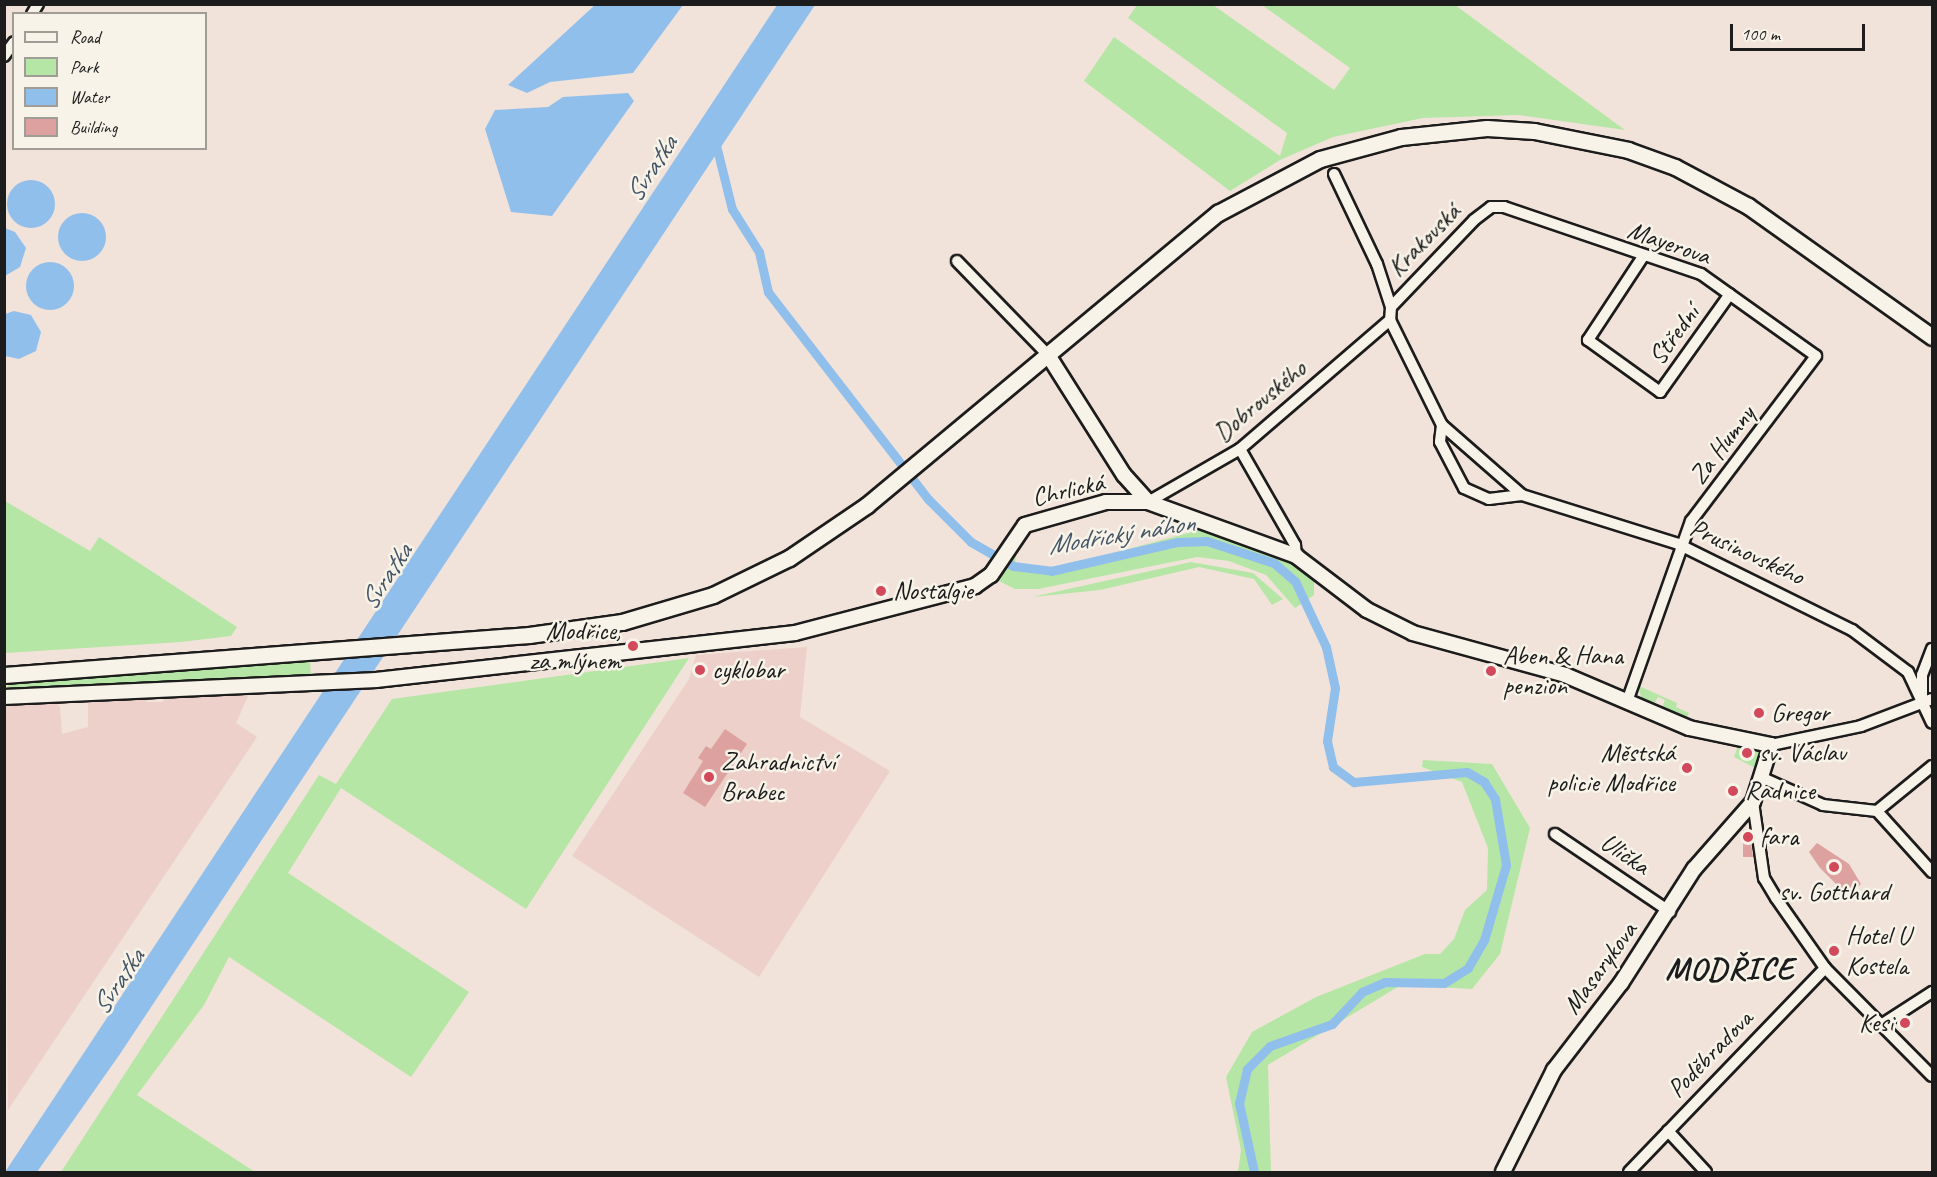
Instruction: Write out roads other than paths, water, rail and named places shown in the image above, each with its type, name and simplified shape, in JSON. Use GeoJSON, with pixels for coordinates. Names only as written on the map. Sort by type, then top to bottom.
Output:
{"type":"FeatureCollection","features":[{"type":"Feature","properties":{"kind":"main road"},"geometry":{"type":"LineString","coordinates":[[4,675],[577,630],[665,612],[789,558],[892,486],[1182,241],[1262,186],[1374,143],[1487,128],[1580,138],[1675,167],[1748,206],[1932,337]]}},
{"type":"Feature","properties":{"kind":"street"},"geometry":{"type":"LineString","coordinates":[[1334,174],[1391,306],[1390,320]]}},
{"type":"Feature","properties":{"kind":"street","name":"Krakovská"},"geometry":{"type":"LineString","coordinates":[[1391,306],[1491,207]]}},
{"type":"Feature","properties":{"kind":"street","name":"Mayerova"},"geometry":{"type":"LineString","coordinates":[[1491,207],[1701,274],[1816,356]]}},
{"type":"Feature","properties":{"kind":"street","name":"Střední"},"geometry":{"type":"LineString","coordinates":[[1644,255],[1588,340],[1660,392],[1730,294]]}},
{"type":"Feature","properties":{"kind":"street"},"geometry":{"type":"LineString","coordinates":[[957,261],[1048,355],[1124,475],[1148,502],[1296,556],[1367,610],[1398,626],[1448,645],[1540,666],[1689,728],[1771,745],[1861,726],[1927,699],[1922,675],[1932,650]]}},
{"type":"Feature","properties":{"kind":"street","name":"Prusinovského"},"geometry":{"type":"LineString","coordinates":[[1390,320],[1442,425],[1522,495],[1678,544],[1852,630],[1908,672],[1927,699],[1932,723]]}},
{"type":"Feature","properties":{"kind":"street","name":"Dobrovského"},"geometry":{"type":"LineString","coordinates":[[1148,502],[1240,449],[1390,320]]}},
{"type":"Feature","properties":{"kind":"street","name":"Za Humny"},"geometry":{"type":"LineString","coordinates":[[1627,702],[1678,544],[1816,356]]}},
{"type":"Feature","properties":{"kind":"street","name":"Prusinovského"},"geometry":{"type":"LineString","coordinates":[[1442,425],[1440,442],[1464,488],[1490,499],[1522,495]]}},
{"type":"Feature","properties":{"kind":"street"},"geometry":{"type":"LineString","coordinates":[[1240,449],[1295,545],[1296,556]]}},
{"type":"Feature","properties":{"kind":"street","name":"Chrlická"},"geometry":{"type":"LineString","coordinates":[[4,697],[376,680],[795,633],[975,586],[996,569],[1007,544],[1025,525],[1062,511],[1106,502],[1148,502]]}},
{"type":"Feature","properties":{"kind":"street","name":"Masarykova"},"geometry":{"type":"LineString","coordinates":[[1503,1173],[1554,1070],[1670,912],[1694,869],[1753,802],[1763,778],[1771,745]]}},
{"type":"Feature","properties":{"kind":"street"},"geometry":{"type":"LineString","coordinates":[[1877,811],[1932,766]]}},
{"type":"Feature","properties":{"kind":"street"},"geometry":{"type":"LineString","coordinates":[[1763,778],[1823,805],[1877,811],[1932,872]]}},
{"type":"Feature","properties":{"kind":"street"},"geometry":{"type":"LineString","coordinates":[[1753,802],[1764,878],[1826,968],[1932,1076]]}},
{"type":"Feature","properties":{"kind":"street","name":"Ulička"},"geometry":{"type":"LineString","coordinates":[[1555,834],[1670,912]]}},
{"type":"Feature","properties":{"kind":"street","name":"Poděbradova"},"geometry":{"type":"LineString","coordinates":[[1629,1173],[1826,968]]}},
{"type":"Feature","properties":{"kind":"street"},"geometry":{"type":"LineString","coordinates":[[1881,1025],[1932,992]]}},
{"type":"Feature","properties":{"kind":"street"},"geometry":{"type":"LineString","coordinates":[[1668,1131],[1706,1173]]}},
{"type":"Feature","properties":{"kind":"water"},"geometry":{"type":"Polygon","coordinates":[[[596,4],[683,5],[633,73],[550,82],[527,93],[508,85],[596,4]]]}},
{"type":"Feature","properties":{"kind":"water"},"geometry":{"type":"Polygon","coordinates":[[[777,5],[815,5],[120,1054],[37,1172],[5,1172],[777,5]]]}},
{"type":"Feature","properties":{"kind":"water"},"geometry":{"type":"Polygon","coordinates":[[[628,93],[634,101],[552,216],[511,212],[485,129],[495,110],[548,107],[563,97],[628,93]]]}},
{"type":"Feature","properties":{"kind":"water"},"geometry":{"type":"Polygon","coordinates":[[[26,180],[36,180],[48,187],[55,199],[55,209],[48,221],[36,228],[26,228],[11,217],[7,209],[7,199],[18,184],[26,180]]]}},
{"type":"Feature","properties":{"kind":"water"},"geometry":{"type":"Polygon","coordinates":[[[77,213],[87,213],[99,220],[106,232],[106,242],[99,254],[87,261],[77,261],[62,250],[58,242],[58,232],[69,217],[77,213]]]}},
{"type":"Feature","properties":{"kind":"water"},"geometry":{"type":"Polygon","coordinates":[[[5,228],[15,232],[26,248],[20,267],[5,276],[5,228]]]}},
{"type":"Feature","properties":{"kind":"water"},"geometry":{"type":"Polygon","coordinates":[[[45,262],[55,262],[67,269],[74,281],[74,291],[67,303],[55,310],[45,310],[30,299],[26,291],[26,281],[37,266],[45,262]]]}},
{"type":"Feature","properties":{"kind":"water"},"geometry":{"type":"Polygon","coordinates":[[[14,311],[31,315],[41,332],[36,351],[19,359],[5,356],[5,314],[14,311]]]}},
{"type":"Feature","properties":{"kind":"waterway","name":"Modřický náhon"},"geometry":{"type":"LineString","coordinates":[[714,137],[732,209],[759,252],[768,292],[928,499],[971,542],[1013,566],[1051,571],[1178,542],[1207,541],[1274,563],[1295,581],[1326,647],[1335,688],[1327,741],[1333,767],[1354,782],[1467,772],[1484,782],[1495,799],[1506,865],[1484,940],[1468,968],[1444,983],[1385,982],[1362,992],[1332,1024],[1270,1046],[1247,1069],[1239,1103],[1254,1172]]}},
{"type":"Feature","properties":{"kind":"place","name":"Nostalgie"},"geometry":{"type":"Point","coordinates":[881,591]}},
{"type":"Feature","properties":{"kind":"place","name":"Modřice, za mlýnem"},"geometry":{"type":"Point","coordinates":[633,646]}},
{"type":"Feature","properties":{"kind":"place","name":"cyklobar"},"geometry":{"type":"Point","coordinates":[700,670]}},
{"type":"Feature","properties":{"kind":"place","name":"Aben & Hana penzion"},"geometry":{"type":"Point","coordinates":[1491,671]}},
{"type":"Feature","properties":{"kind":"place","name":"Gregor"},"geometry":{"type":"Point","coordinates":[1759,713]}},
{"type":"Feature","properties":{"kind":"place","name":"sv. Václav"},"geometry":{"type":"Point","coordinates":[1747,753]}},
{"type":"Feature","properties":{"kind":"place","name":"Městská policie Modřice"},"geometry":{"type":"Point","coordinates":[1687,768]}},
{"type":"Feature","properties":{"kind":"place","name":"Zahradnictví Brabec"},"geometry":{"type":"Point","coordinates":[709,777]}},
{"type":"Feature","properties":{"kind":"place","name":"Radnice"},"geometry":{"type":"Point","coordinates":[1733,791]}},
{"type":"Feature","properties":{"kind":"place","name":"fara"},"geometry":{"type":"Point","coordinates":[1748,837]}},
{"type":"Feature","properties":{"kind":"place","name":"sv. Gotthard"},"geometry":{"type":"Point","coordinates":[1834,867]}},
{"type":"Feature","properties":{"kind":"place","name":"Hotel U Kostela"},"geometry":{"type":"Point","coordinates":[1834,951]}},
{"type":"Feature","properties":{"kind":"place","name":"Kesi"},"geometry":{"type":"Point","coordinates":[1905,1023]}},
{"type":"Feature","properties":{"kind":"district","name":"MODŘICE"},"geometry":{"type":"Point","coordinates":[1730,969]}},
{"type":"Feature","properties":{"kind":"water label","name":"Svratka"},"geometry":{"type":"Point","coordinates":[651,169]}},
{"type":"Feature","properties":{"kind":"water label","name":"Svratka"},"geometry":{"type":"Point","coordinates":[386,577]}},
{"type":"Feature","properties":{"kind":"water label","name":"Svratka"},"geometry":{"type":"Point","coordinates":[118,982]}}]}
